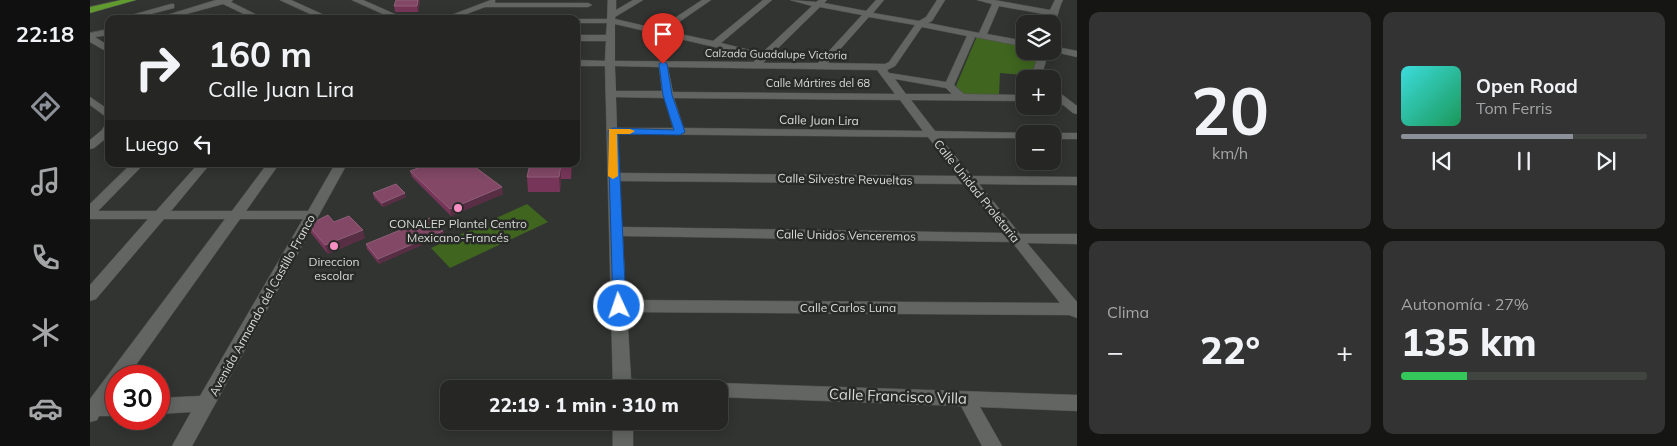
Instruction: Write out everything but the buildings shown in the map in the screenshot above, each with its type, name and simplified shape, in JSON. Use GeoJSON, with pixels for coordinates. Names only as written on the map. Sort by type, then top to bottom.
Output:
{"type":"FeatureCollection","features":[{"type":"Feature","properties":{"kind":"highway"},"geometry":{"type":"LineString","coordinates":[[90,10],[132,0]]}},
{"type":"Feature","properties":{"kind":"street"},"geometry":{"type":"LineString","coordinates":[[172,15],[224,0],[253,15]]}},
{"type":"Feature","properties":{"kind":"street"},"geometry":{"type":"LineString","coordinates":[[284,0],[320,15]]}},
{"type":"Feature","properties":{"kind":"street"},"geometry":{"type":"LineString","coordinates":[[356,0],[392,15]]}},
{"type":"Feature","properties":{"kind":"street"},"geometry":{"type":"LineString","coordinates":[[456,15],[498,0]]}},
{"type":"Feature","properties":{"kind":"street"},"geometry":{"type":"LineString","coordinates":[[612,0],[611,94],[613,177],[622,380]]}},
{"type":"Feature","properties":{"kind":"street"},"geometry":{"type":"LineString","coordinates":[[612,19],[639,0]]}},
{"type":"Feature","properties":{"kind":"street"},"geometry":{"type":"LineString","coordinates":[[658,32],[707,0]]}},
{"type":"Feature","properties":{"kind":"street"},"geometry":{"type":"LineString","coordinates":[[714,45],[768,0]]}},
{"type":"Feature","properties":{"kind":"street"},"geometry":{"type":"LineString","coordinates":[[794,0],[821,2],[867,14],[1016,42]]}},
{"type":"Feature","properties":{"kind":"street"},"geometry":{"type":"LineString","coordinates":[[821,66],[880,0]]}},
{"type":"Feature","properties":{"kind":"street"},"geometry":{"type":"LineString","coordinates":[[883,71],[892,64],[920,24],[929,19],[941,0]]}},
{"type":"Feature","properties":{"kind":"street"},"geometry":{"type":"LineString","coordinates":[[981,0],[1053,13],[1059,0]]}},
{"type":"Feature","properties":{"kind":"street"},"geometry":{"type":"LineString","coordinates":[[755,64],[821,2]]}},
{"type":"Feature","properties":{"kind":"street"},"geometry":{"type":"LineString","coordinates":[[485,5],[553,3],[588,5]]}},
{"type":"Feature","properties":{"kind":"street"},"geometry":{"type":"LineString","coordinates":[[961,97],[949,86],[996,3]]}},
{"type":"Feature","properties":{"kind":"street"},"geometry":{"type":"LineString","coordinates":[[141,15],[174,5],[189,15]]}},
{"type":"Feature","properties":{"kind":"street"},"geometry":{"type":"LineString","coordinates":[[121,12],[126,15]]}},
{"type":"Feature","properties":{"kind":"street"},"geometry":{"type":"LineString","coordinates":[[580,21],[612,19],[658,32],[765,56]]}},
{"type":"Feature","properties":{"kind":"street"},"geometry":{"type":"LineString","coordinates":[[90,37],[105,33]]}},
{"type":"Feature","properties":{"kind":"street"},"geometry":{"type":"LineString","coordinates":[[90,37],[105,47]]}},
{"type":"Feature","properties":{"kind":"street"},"geometry":{"type":"LineString","coordinates":[[580,38],[611,38]]}},
{"type":"Feature","properties":{"kind":"street"},"geometry":{"type":"LineString","coordinates":[[1061,51],[1077,54]]}},
{"type":"Feature","properties":{"kind":"street"},"geometry":{"type":"LineString","coordinates":[[580,57],[611,60]]}},
{"type":"Feature","properties":{"kind":"street"},"geometry":{"type":"LineString","coordinates":[[580,63],[611,60]]}},
{"type":"Feature","properties":{"kind":"street","name":"Calzada Guadalupe Victoria"},"geometry":{"type":"LineString","coordinates":[[611,60],[663,64],[821,66],[883,71],[949,86]]}},
{"type":"Feature","properties":{"kind":"street"},"geometry":{"type":"LineString","coordinates":[[663,64],[668,95],[680,132]]}},
{"type":"Feature","properties":{"kind":"street","name":"Calle Unidad Proletaria"},"geometry":{"type":"LineString","coordinates":[[883,71],[1015,238],[1076,310]]}},
{"type":"Feature","properties":{"kind":"street","name":"Calle Mártires del 68"},"geometry":{"type":"LineString","coordinates":[[611,94],[1016,98]]}},
{"type":"Feature","properties":{"kind":"street"},"geometry":{"type":"LineString","coordinates":[[1061,98],[1077,99]]}},
{"type":"Feature","properties":{"kind":"street"},"geometry":{"type":"LineString","coordinates":[[90,100],[105,113]]}},
{"type":"Feature","properties":{"kind":"street"},"geometry":{"type":"LineString","coordinates":[[1061,101],[1077,111]]}},
{"type":"Feature","properties":{"kind":"street","name":"Calle Juan Lira"},"geometry":{"type":"LineString","coordinates":[[613,131],[1016,136]]}},
{"type":"Feature","properties":{"kind":"street"},"geometry":{"type":"LineString","coordinates":[[90,146],[105,133]]}},
{"type":"Feature","properties":{"kind":"street"},"geometry":{"type":"LineString","coordinates":[[1061,136],[1077,136]]}},
{"type":"Feature","properties":{"kind":"street"},"geometry":{"type":"LineString","coordinates":[[90,146],[105,141]]}},
{"type":"Feature","properties":{"kind":"street"},"geometry":{"type":"LineString","coordinates":[[90,211],[135,167]]}},
{"type":"Feature","properties":{"kind":"street"},"geometry":{"type":"LineString","coordinates":[[90,295],[201,167]]}},
{"type":"Feature","properties":{"kind":"street"},"geometry":{"type":"LineString","coordinates":[[126,365],[271,167]]}},
{"type":"Feature","properties":{"kind":"street","name":"Avenida Armando del Castillo Franco"},"geometry":{"type":"LineString","coordinates":[[182,446],[339,167]]}},
{"type":"Feature","properties":{"kind":"street","name":"Calle Silvestre Revueltas"},"geometry":{"type":"LineString","coordinates":[[613,177],[1077,181]]}},
{"type":"Feature","properties":{"kind":"street"},"geometry":{"type":"LineString","coordinates":[[90,215],[312,215]]}},
{"type":"Feature","properties":{"kind":"street","name":"Calle Unidos Venceremos"},"geometry":{"type":"LineString","coordinates":[[615,231],[1077,239]]}},
{"type":"Feature","properties":{"kind":"street","name":"Calle Carlos Luna"},"geometry":{"type":"LineString","coordinates":[[619,306],[1076,310]]}},
{"type":"Feature","properties":{"kind":"street","name":"Calle Francisco Villa"},"geometry":{"type":"LineString","coordinates":[[728,390],[1077,403]]}},
{"type":"Feature","properties":{"kind":"street"},"geometry":{"type":"LineString","coordinates":[[91,410],[105,392]]}},
{"type":"Feature","properties":{"kind":"street"},"geometry":{"type":"LineString","coordinates":[[966,399],[992,446]]}},
{"type":"Feature","properties":{"kind":"street"},"geometry":{"type":"LineString","coordinates":[[170,406],[206,404]]}},
{"type":"Feature","properties":{"kind":"street"},"geometry":{"type":"LineString","coordinates":[[91,410],[105,409]]}},
{"type":"Feature","properties":{"kind":"street"},"geometry":{"type":"LineString","coordinates":[[622,430],[623,446]]}},
{"type":"Feature","properties":{"kind":"green space"},"geometry":{"type":"Polygon","coordinates":[[[977,36],[1016,43],[1016,60],[1039,60],[1037,70],[1016,70],[1016,74],[1000,73],[999,95],[965,95],[956,86],[977,36]]]}},
{"type":"Feature","properties":{"kind":"green space"},"geometry":{"type":"Polygon","coordinates":[[[527,204],[548,222],[450,268],[431,248],[527,204]]]}},
{"type":"Feature","properties":{"kind":"slow traffic"},"geometry":{"type":"LineString","coordinates":[[613,176],[613,131],[630,131]]}},
{"type":"Feature","properties":{"kind":"place","name":"CONALEP Plantel Centro Mexicano-Francés"},"geometry":{"type":"Point","coordinates":[458,208]}},
{"type":"Feature","properties":{"kind":"place","name":"Direccion escolar"},"geometry":{"type":"Point","coordinates":[334,246]}},
{"type":"Feature","properties":{"kind":"route"},"geometry":{"type":"LineString","coordinates":[[619,306],[613,177],[613,131],[680,132],[668,95],[663,64]]}}]}
